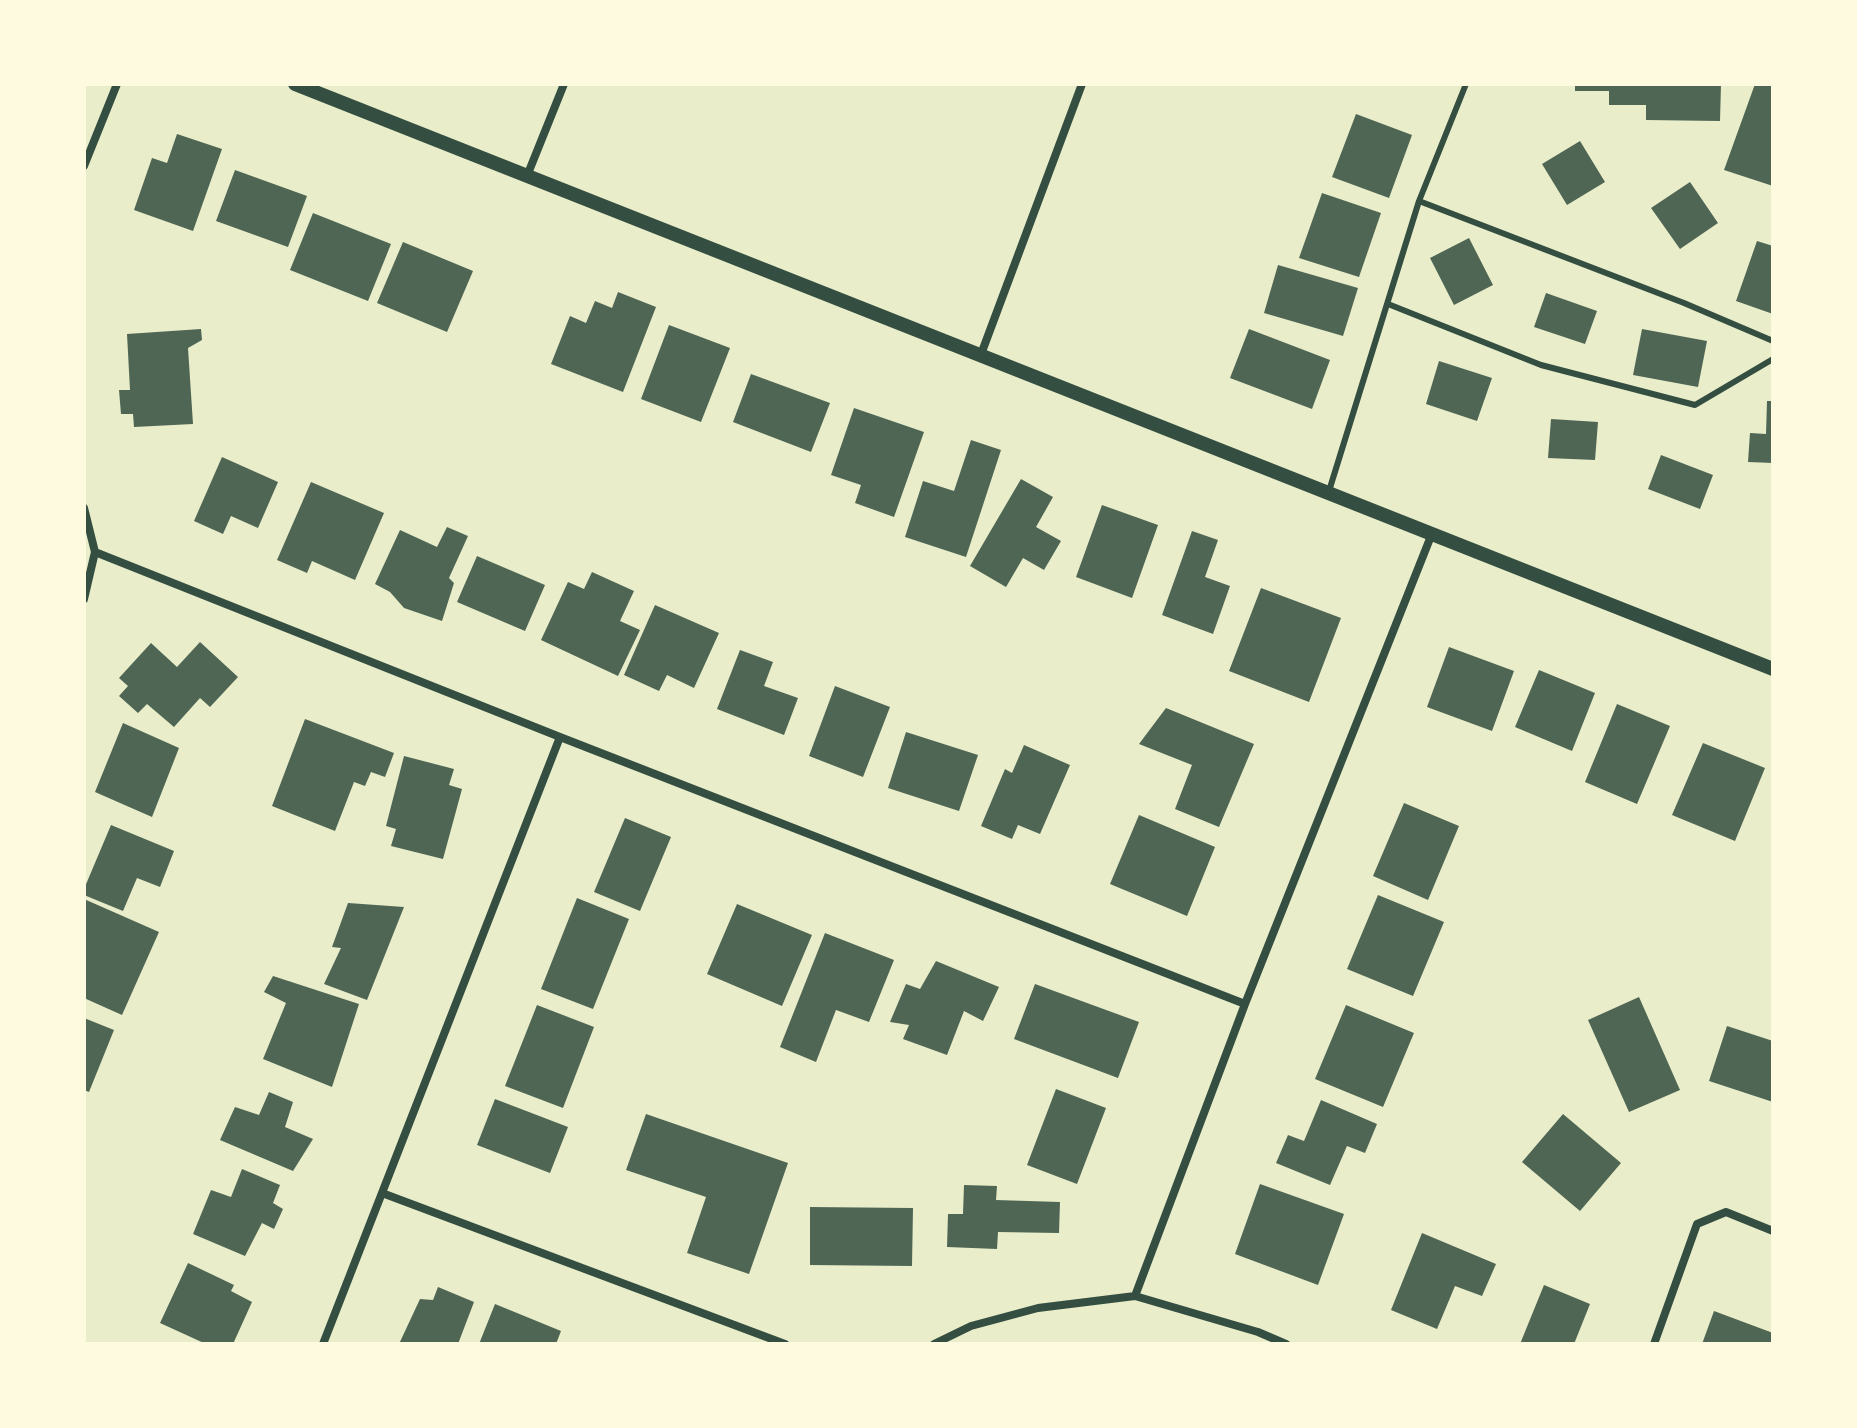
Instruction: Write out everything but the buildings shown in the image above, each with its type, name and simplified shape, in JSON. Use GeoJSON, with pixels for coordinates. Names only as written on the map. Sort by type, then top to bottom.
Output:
{"type":"FeatureCollection","features":[{"type":"Feature","properties":{"kind":"street"},"geometry":{"type":"LineString","coordinates":[[84,166],[117,84]]}},
{"type":"Feature","properties":{"kind":"street"},"geometry":{"type":"LineString","coordinates":[[295,84],[1773,669]]}},
{"type":"Feature","properties":{"kind":"street"},"geometry":{"type":"LineString","coordinates":[[527,177],[564,84]]}},
{"type":"Feature","properties":{"kind":"street"},"geometry":{"type":"LineString","coordinates":[[980,357],[1082,84]]}},
{"type":"Feature","properties":{"kind":"street"},"geometry":{"type":"LineString","coordinates":[[84,508],[95,552],[84,599]]}},
{"type":"Feature","properties":{"kind":"street"},"geometry":{"type":"LineString","coordinates":[[1135,1296],[1245,1004],[1431,536]]}},
{"type":"Feature","properties":{"kind":"street"},"geometry":{"type":"LineString","coordinates":[[95,552],[1245,1004]]}},
{"type":"Feature","properties":{"kind":"street"},"geometry":{"type":"LineString","coordinates":[[323,1344],[560,737]]}},
{"type":"Feature","properties":{"kind":"street"},"geometry":{"type":"LineString","coordinates":[[382,1193],[785,1344]]}},
{"type":"Feature","properties":{"kind":"street"},"geometry":{"type":"LineString","coordinates":[[1654,1344],[1697,1224],[1726,1212],[1773,1231]]}},
{"type":"Feature","properties":{"kind":"street"},"geometry":{"type":"LineString","coordinates":[[934,1344],[971,1326],[1038,1308],[1135,1296],[1258,1332],[1286,1344]]}},
{"type":"Feature","properties":{"kind":"lane"},"geometry":{"type":"LineString","coordinates":[[1328,495],[1419,201],[1466,84]]}},
{"type":"Feature","properties":{"kind":"lane"},"geometry":{"type":"LineString","coordinates":[[1419,201],[1684,303],[1773,341]]}},
{"type":"Feature","properties":{"kind":"lane"},"geometry":{"type":"LineString","coordinates":[[1388,304],[1541,365],[1695,405],[1773,359]]}}]}
